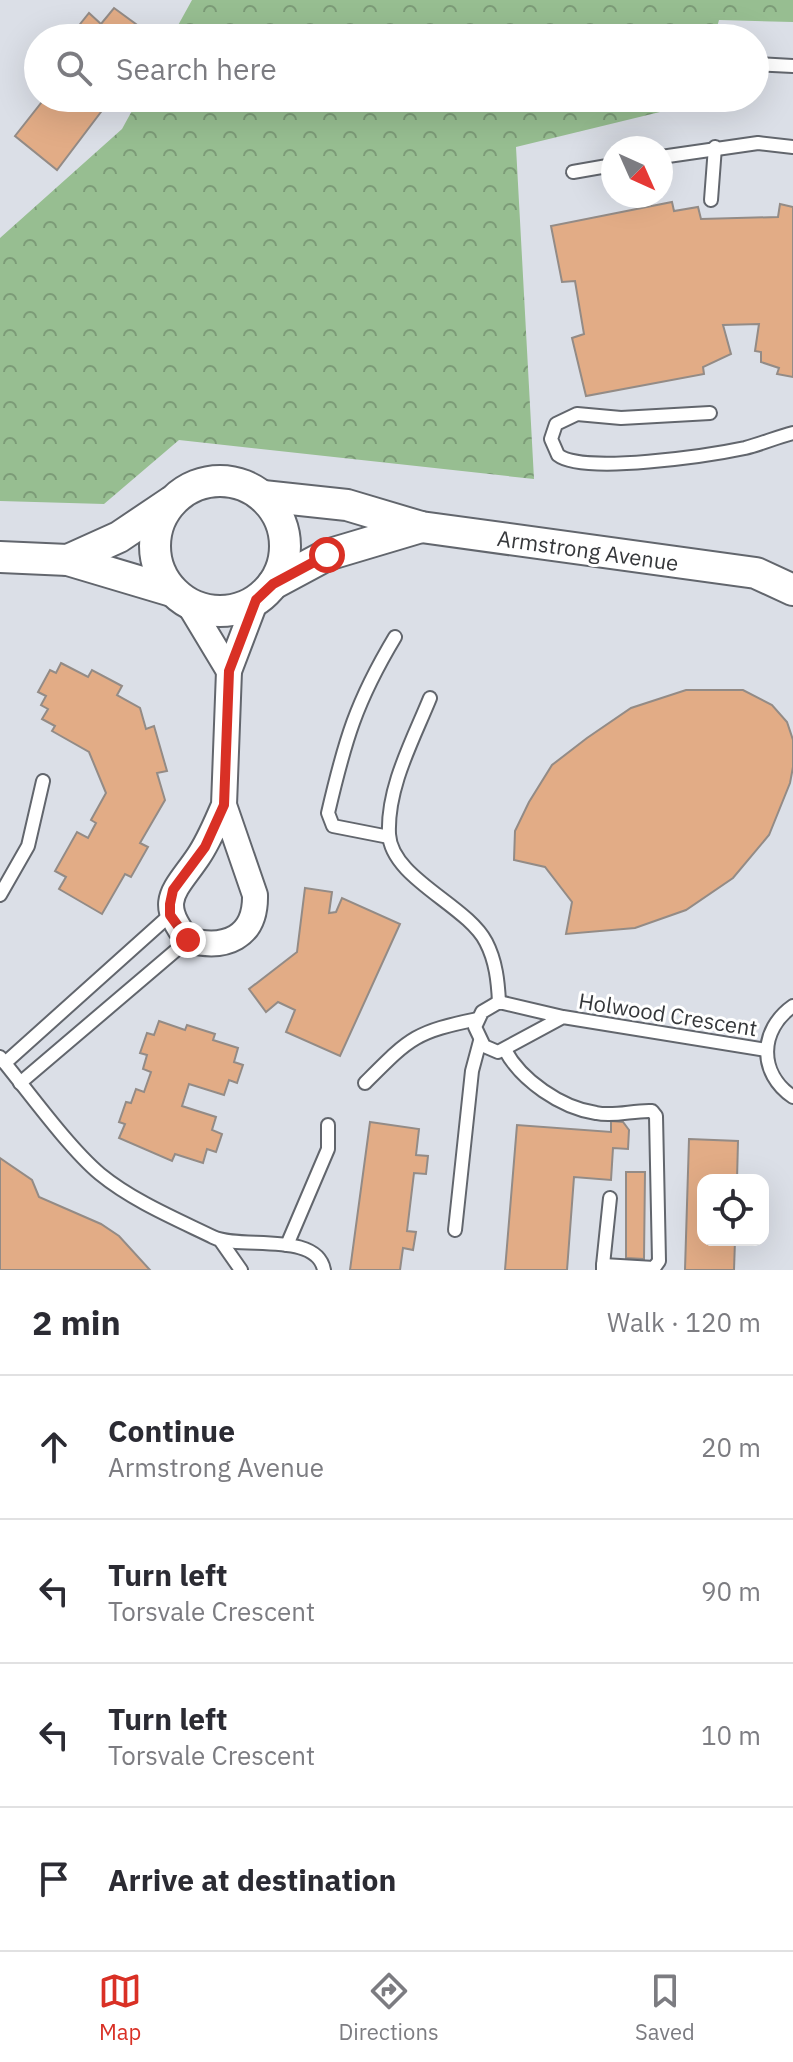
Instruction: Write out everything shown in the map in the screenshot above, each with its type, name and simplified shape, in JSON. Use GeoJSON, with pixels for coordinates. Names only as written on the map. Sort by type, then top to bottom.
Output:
{"type":"FeatureCollection","features":[{"type":"Feature","properties":{"kind":"street","name":"Armstrong Avenue"},"geometry":{"type":"LineString","coordinates":[[68,560],[119,537],[197,485],[225,481],[239,483],[263,496],[347,505],[421,527],[756,573],[793,590]]}},
{"type":"Feature","properties":{"kind":"street"},"geometry":{"type":"LineString","coordinates":[[224,805],[205,847],[173,890],[170,915],[188,940],[216,946],[227,943],[247,926],[255,907],[255,895],[224,805],[229,671],[265,592],[280,572],[286,545],[280,518],[263,496]]}},
{"type":"Feature","properties":{"kind":"street"},"geometry":{"type":"LineString","coordinates":[[174,500],[159,524],[155,552],[158,566],[229,671]]}},
{"type":"Feature","properties":{"kind":"street","name":"Armstrong Avenue"},"geometry":{"type":"LineString","coordinates":[[0,557],[68,560],[180,597],[201,609],[230,611],[337,551],[421,527]]}},
{"type":"Feature","properties":{"kind":"street","name":"Armstrong Avenue"},"geometry":{"type":"LineString","coordinates":[[756,573],[793,563]]}},
{"type":"Feature","properties":{"kind":"lane"},"geometry":{"type":"LineString","coordinates":[[769,65],[793,66]]}},
{"type":"Feature","properties":{"kind":"lane"},"geometry":{"type":"LineString","coordinates":[[673,155],[758,143],[793,147]]}},
{"type":"Feature","properties":{"kind":"lane"},"geometry":{"type":"LineString","coordinates":[[711,200],[715,147]]}},
{"type":"Feature","properties":{"kind":"lane"},"geometry":{"type":"LineString","coordinates":[[573,172],[601,167]]}},
{"type":"Feature","properties":{"kind":"lane"},"geometry":{"type":"LineString","coordinates":[[710,413],[621,418],[577,414],[556,424],[551,439],[558,455],[572,462],[653,461],[708,455],[793,433]]}},
{"type":"Feature","properties":{"kind":"lane"},"geometry":{"type":"LineString","coordinates":[[389,837],[333,826],[328,813],[347,732],[364,688],[395,637]]}},
{"type":"Feature","properties":{"kind":"lane"},"geometry":{"type":"LineString","coordinates":[[430,698],[398,777],[389,837],[397,855],[415,876],[464,914],[483,937],[497,972],[499,1002],[488,1007],[478,1019],[475,1027],[480,1041],[490,1051],[505,1050],[522,1074],[569,1105],[594,1113],[652,1111],[656,1116],[659,1261],[647,1268],[603,1268],[610,1198]]}},
{"type":"Feature","properties":{"kind":"lane"},"geometry":{"type":"LineString","coordinates":[[0,895],[28,846],[43,781]]}},
{"type":"Feature","properties":{"kind":"lane"},"geometry":{"type":"LineString","coordinates":[[170,915],[2,1060],[100,1174],[162,1212],[220,1240],[287,1245],[315,1255],[324,1270]]}},
{"type":"Feature","properties":{"kind":"lane"},"geometry":{"type":"LineString","coordinates":[[20,1083],[188,940]]}},
{"type":"Feature","properties":{"kind":"lane","name":"Holwood Crescent"},"geometry":{"type":"LineString","coordinates":[[499,1002],[563,1017],[766,1050]]}},
{"type":"Feature","properties":{"kind":"lane"},"geometry":{"type":"LineString","coordinates":[[793,1006],[781,1015],[770,1031],[766,1050],[773,1078],[793,1097]]}},
{"type":"Feature","properties":{"kind":"lane","name":"Holwood Crescent"},"geometry":{"type":"LineString","coordinates":[[505,1050],[563,1017]]}},
{"type":"Feature","properties":{"kind":"lane"},"geometry":{"type":"LineString","coordinates":[[365,1083],[401,1047],[423,1032],[478,1019]]}},
{"type":"Feature","properties":{"kind":"lane"},"geometry":{"type":"LineString","coordinates":[[455,1230],[473,1059],[480,1041]]}},
{"type":"Feature","properties":{"kind":"lane"},"geometry":{"type":"LineString","coordinates":[[287,1245],[328,1149],[328,1125]]}},
{"type":"Feature","properties":{"kind":"lane"},"geometry":{"type":"LineString","coordinates":[[220,1240],[241,1270]]}},
{"type":"Feature","properties":{"kind":"green space"},"geometry":{"type":"Polygon","coordinates":[[[192,0],[793,0],[793,22],[179,24],[192,0]]]}},
{"type":"Feature","properties":{"kind":"green space"},"geometry":{"type":"Polygon","coordinates":[[[131,112],[660,112],[516,147],[534,479],[179,440],[104,504],[0,501],[0,238],[122,129],[131,112]]]}},
{"type":"Feature","properties":{"kind":"building"},"geometry":{"type":"Polygon","coordinates":[[[114,8],[136,24],[101,24],[114,8]]]}},
{"type":"Feature","properties":{"kind":"building"},"geometry":{"type":"Polygon","coordinates":[[[89,13],[101,24],[80,24],[89,13]]]}},
{"type":"Feature","properties":{"kind":"building"},"geometry":{"type":"Polygon","coordinates":[[[34,112],[101,112],[57,170],[15,136],[34,112]]]}},
{"type":"Feature","properties":{"kind":"building"},"geometry":{"type":"Polygon","coordinates":[[[780,204],[793,207],[793,377],[777,374],[779,368],[761,362],[761,352],[755,351],[759,324],[723,325],[731,354],[703,367],[704,374],[586,396],[572,338],[584,334],[575,281],[562,282],[551,226],[642,208],[673,206],[674,211],[698,207],[701,219],[778,217],[780,204]]]}},
{"type":"Feature","properties":{"kind":"building"},"geometry":{"type":"Polygon","coordinates":[[[61,663],[88,677],[92,670],[122,686],[117,695],[140,708],[146,729],[154,726],[167,771],[157,773],[165,800],[140,843],[148,847],[131,877],[125,874],[102,914],[59,889],[66,877],[55,871],[77,832],[88,838],[96,823],[91,820],[106,793],[89,752],[52,731],[55,726],[42,719],[48,709],[41,705],[46,696],[38,692],[50,670],[56,673],[61,663]]]}},
{"type":"Feature","properties":{"kind":"building"},"geometry":{"type":"Polygon","coordinates":[[[686,690],[743,690],[772,705],[787,722],[793,740],[793,767],[790,783],[769,835],[733,878],[686,910],[635,928],[566,934],[572,902],[545,867],[514,860],[515,831],[529,802],[552,765],[587,738],[631,708],[686,690]]]}},
{"type":"Feature","properties":{"kind":"building"},"geometry":{"type":"Polygon","coordinates":[[[305,888],[332,892],[329,913],[336,912],[342,898],[400,924],[340,1056],[286,1032],[295,1010],[278,1002],[266,1012],[249,989],[297,952],[305,888]]]}},
{"type":"Feature","properties":{"kind":"building"},"geometry":{"type":"Polygon","coordinates":[[[159,1021],[185,1030],[187,1025],[215,1034],[213,1040],[238,1048],[234,1062],[243,1065],[237,1083],[229,1080],[224,1095],[189,1084],[182,1106],[216,1117],[212,1130],[222,1134],[216,1152],[207,1149],[203,1163],[175,1154],[172,1161],[119,1138],[125,1124],[119,1122],[126,1102],[131,1103],[136,1089],[144,1092],[151,1072],[143,1069],[147,1055],[140,1053],[147,1033],[154,1035],[159,1021]]]}},
{"type":"Feature","properties":{"kind":"building"},"geometry":{"type":"Polygon","coordinates":[[[611,1121],[623,1122],[629,1130],[628,1149],[613,1148],[611,1180],[574,1177],[567,1270],[505,1270],[517,1125],[611,1132],[611,1121]]]}},
{"type":"Feature","properties":{"kind":"building"},"geometry":{"type":"Polygon","coordinates":[[[370,1122],[419,1129],[416,1155],[428,1156],[426,1174],[414,1173],[407,1231],[416,1232],[413,1250],[403,1248],[400,1270],[350,1270],[370,1122]]]}},
{"type":"Feature","properties":{"kind":"building"},"geometry":{"type":"Polygon","coordinates":[[[689,1139],[738,1141],[737,1174],[697,1174],[697,1246],[735,1246],[734,1270],[685,1270],[689,1139]]]}},
{"type":"Feature","properties":{"kind":"building"},"geometry":{"type":"Polygon","coordinates":[[[0,1158],[32,1180],[39,1197],[101,1224],[119,1236],[150,1270],[0,1270],[0,1158]]]}},
{"type":"Feature","properties":{"kind":"building"},"geometry":{"type":"Polygon","coordinates":[[[626,1172],[645,1172],[644,1259],[626,1258],[626,1172]]]}},
{"type":"Feature","properties":{"kind":"route"},"geometry":{"type":"LineString","coordinates":[[188,940],[170,915],[170,904],[173,890],[205,847],[224,805],[229,671],[256,600],[273,584],[327,555]]}}]}
